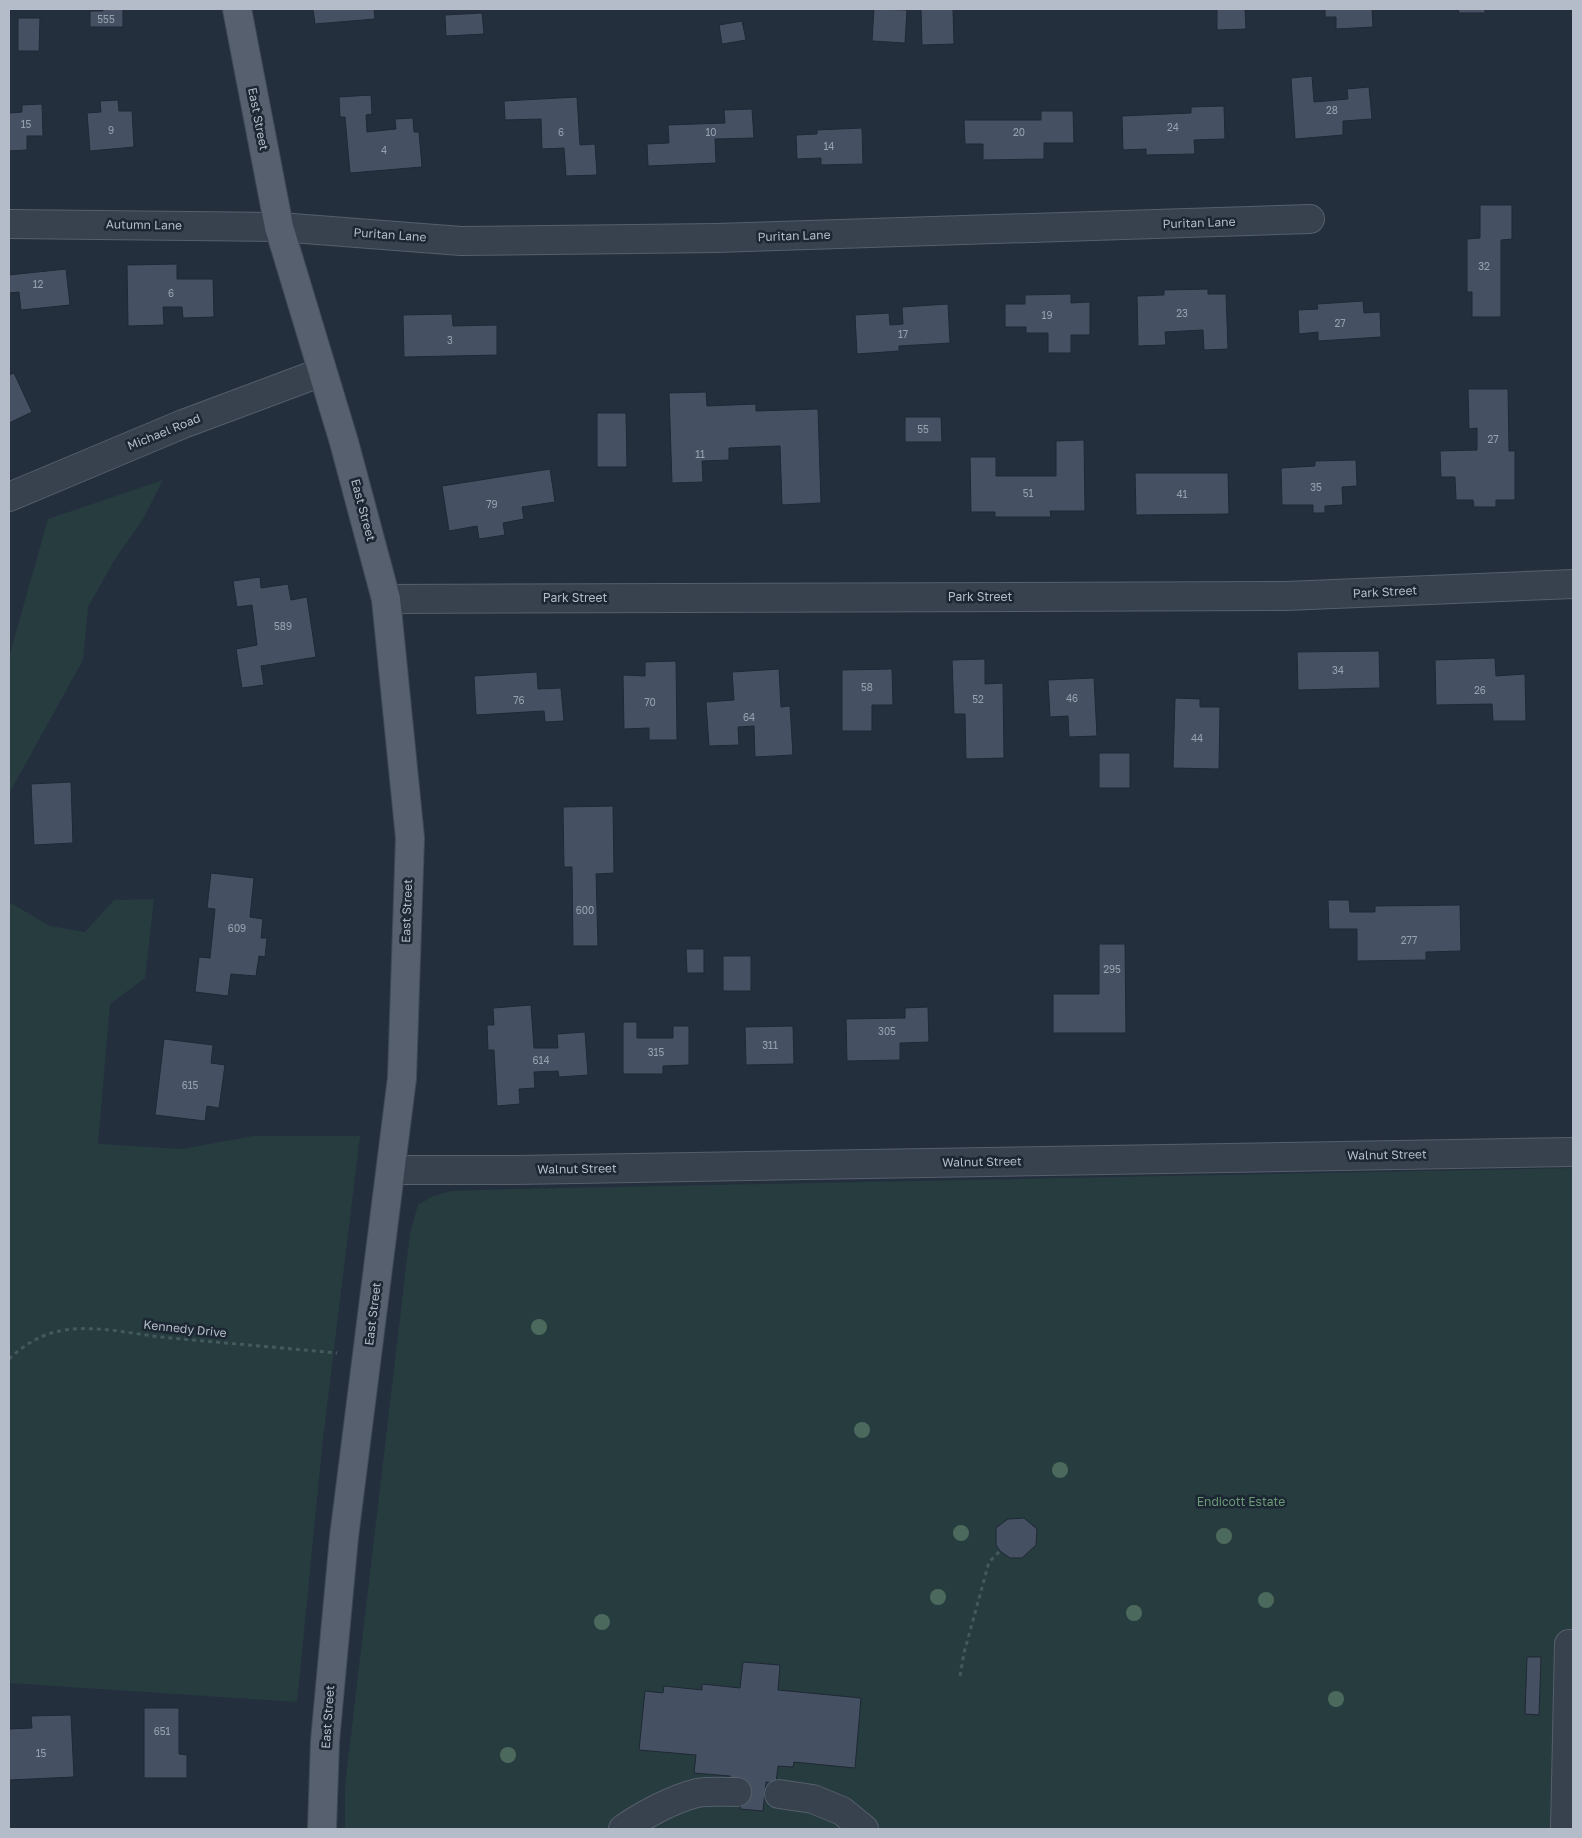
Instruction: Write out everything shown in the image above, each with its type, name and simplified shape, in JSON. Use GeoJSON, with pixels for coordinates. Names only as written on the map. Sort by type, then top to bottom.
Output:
{"type":"FeatureCollection","features":[{"type":"Feature","properties":{"kind":"main road","name":"East Street"},"geometry":{"type":"LineString","coordinates":[[237,9],[279,227],[344,442],[386,599],[410,838],[402,1078],[392,1170],[345,1528],[325,1741],[322,1829]]}},
{"type":"Feature","properties":{"kind":"street","name":"Puritan Lane"},"geometry":{"type":"LineString","coordinates":[[279,227],[480,241],[716,238],[1310,219]]}},
{"type":"Feature","properties":{"kind":"street","name":"Autumn Lane"},"geometry":{"type":"LineString","coordinates":[[9,224],[279,227]]}},
{"type":"Feature","properties":{"kind":"street","name":"Michael Road"},"geometry":{"type":"LineString","coordinates":[[9,497],[182,424],[322,372]]}},
{"type":"Feature","properties":{"kind":"street","name":"Park Street"},"geometry":{"type":"LineString","coordinates":[[386,599],[1286,596],[1573,584]]}},
{"type":"Feature","properties":{"kind":"street","name":"Walnut Street"},"geometry":{"type":"LineString","coordinates":[[392,1170],[527,1170],[1573,1152]]}},
{"type":"Feature","properties":{"kind":"street"},"geometry":{"type":"LineString","coordinates":[[1565,1829],[1570,1644]]}},
{"type":"Feature","properties":{"kind":"street"},"geometry":{"type":"LineString","coordinates":[[623,1829],[637,1819],[698,1793],[737,1792]]}},
{"type":"Feature","properties":{"kind":"street"},"geometry":{"type":"LineString","coordinates":[[779,1794],[814,1799],[842,1811],[864,1829]]}},
{"type":"Feature","properties":{"kind":"path","name":"Kennedy Drive"},"geometry":{"type":"LineString","coordinates":[[9,1359],[26,1344],[44,1335],[64,1330],[83,1329],[112,1330],[170,1338],[368,1356]]}},
{"type":"Feature","properties":{"kind":"path"},"geometry":{"type":"LineString","coordinates":[[960,1676],[964,1653],[989,1562],[1000,1551]]}},
{"type":"Feature","properties":{"kind":"green space"},"geometry":{"type":"Polygon","coordinates":[[[163,480],[143,519],[115,559],[88,607],[83,660],[11,790],[9,802],[9,657],[48,519],[163,480]]]}},
{"type":"Feature","properties":{"kind":"green space"},"geometry":{"type":"Polygon","coordinates":[[[154,899],[145,978],[110,1004],[98,1144],[182,1149],[253,1136],[360,1136],[323,1439],[297,1702],[9,1683],[9,902],[50,926],[85,932],[114,900],[154,899]]]}},
{"type":"Feature","properties":{"kind":"green space","name":"Endicott Estate"},"geometry":{"type":"Polygon","coordinates":[[[1573,1168],[1573,1829],[345,1829],[345,1786],[410,1233],[418,1205],[433,1196],[451,1191],[511,1189],[1573,1168]]]}},
{"type":"Feature","properties":{"kind":"building"},"geometry":{"type":"Polygon","coordinates":[[[103,9],[123,9],[123,27],[90,27],[90,11],[103,11],[103,9]]]}},
{"type":"Feature","properties":{"kind":"building"},"geometry":{"type":"Polygon","coordinates":[[[313,9],[374,9],[375,19],[315,24],[313,9]]]}},
{"type":"Feature","properties":{"kind":"building"},"geometry":{"type":"Polygon","coordinates":[[[874,9],[907,10],[905,43],[872,41],[874,9]]]}},
{"type":"Feature","properties":{"kind":"building"},"geometry":{"type":"Polygon","coordinates":[[[921,9],[953,9],[954,44],[922,45],[921,9]]]}},
{"type":"Feature","properties":{"kind":"building"},"geometry":{"type":"Polygon","coordinates":[[[1217,9],[1245,9],[1246,29],[1217,30],[1217,9]]]}},
{"type":"Feature","properties":{"kind":"building"},"geometry":{"type":"Polygon","coordinates":[[[1325,9],[1372,9],[1373,27],[1336,29],[1336,17],[1325,17],[1325,9]]]}},
{"type":"Feature","properties":{"kind":"building"},"geometry":{"type":"Polygon","coordinates":[[[1458,9],[1485,9],[1485,13],[1459,13],[1458,9]]]}},
{"type":"Feature","properties":{"kind":"building"},"geometry":{"type":"Polygon","coordinates":[[[482,13],[484,34],[446,36],[445,15],[482,13]]]}},
{"type":"Feature","properties":{"kind":"building"},"geometry":{"type":"Polygon","coordinates":[[[18,18],[40,18],[39,51],[18,51],[18,18]]]}},
{"type":"Feature","properties":{"kind":"building"},"geometry":{"type":"Polygon","coordinates":[[[742,21],[746,40],[722,44],[719,25],[742,21]]]}},
{"type":"Feature","properties":{"kind":"building"},"geometry":{"type":"Polygon","coordinates":[[[1312,76],[1314,102],[1348,99],[1347,89],[1369,87],[1372,119],[1343,121],[1343,135],[1295,139],[1291,78],[1312,76]]]}},
{"type":"Feature","properties":{"kind":"building"},"geometry":{"type":"Polygon","coordinates":[[[371,95],[372,114],[366,115],[367,132],[396,129],[395,119],[413,118],[414,132],[419,132],[422,167],[350,173],[345,117],[340,117],[339,97],[371,95]]]}},
{"type":"Feature","properties":{"kind":"building"},"geometry":{"type":"Polygon","coordinates":[[[577,97],[580,145],[595,144],[597,175],[566,176],[564,148],[542,149],[541,119],[505,120],[504,101],[577,97]]]}},
{"type":"Feature","properties":{"kind":"building"},"geometry":{"type":"Polygon","coordinates":[[[118,100],[119,111],[132,111],[134,147],[90,151],[87,113],[101,112],[100,101],[118,100]]]}},
{"type":"Feature","properties":{"kind":"building"},"geometry":{"type":"Polygon","coordinates":[[[42,104],[43,136],[27,136],[27,150],[9,151],[9,113],[22,112],[22,105],[42,104]]]}},
{"type":"Feature","properties":{"kind":"building"},"geometry":{"type":"Polygon","coordinates":[[[1224,106],[1225,139],[1194,140],[1195,154],[1146,155],[1146,149],[1123,150],[1122,116],[1191,113],[1191,107],[1224,106]]]}},
{"type":"Feature","properties":{"kind":"building"},"geometry":{"type":"Polygon","coordinates":[[[752,109],[754,138],[715,139],[716,163],[648,166],[647,144],[669,143],[668,125],[725,123],[724,110],[752,109]]]}},
{"type":"Feature","properties":{"kind":"building"},"geometry":{"type":"Polygon","coordinates":[[[1041,111],[1073,111],[1074,143],[1044,143],[1044,159],[983,160],[983,144],[965,144],[964,120],[1041,120],[1041,111]]]}},
{"type":"Feature","properties":{"kind":"building"},"geometry":{"type":"Polygon","coordinates":[[[862,128],[863,164],[821,165],[821,158],[797,159],[796,135],[817,134],[817,130],[862,128]]]}},
{"type":"Feature","properties":{"kind":"building"},"geometry":{"type":"Polygon","coordinates":[[[1480,205],[1512,205],[1512,239],[1501,240],[1501,317],[1472,317],[1472,292],[1467,292],[1467,239],[1480,238],[1480,205]]]}},
{"type":"Feature","properties":{"kind":"building"},"geometry":{"type":"Polygon","coordinates":[[[177,264],[177,279],[213,279],[214,317],[183,318],[182,307],[163,307],[164,325],[128,326],[127,265],[177,264]]]}},
{"type":"Feature","properties":{"kind":"building"},"geometry":{"type":"Polygon","coordinates":[[[66,269],[70,305],[21,310],[19,292],[9,293],[9,275],[66,269]]]}},
{"type":"Feature","properties":{"kind":"building"},"geometry":{"type":"Polygon","coordinates":[[[1208,289],[1208,294],[1226,294],[1228,349],[1204,350],[1203,330],[1165,332],[1166,345],[1138,346],[1137,296],[1164,295],[1164,290],[1208,289]]]}},
{"type":"Feature","properties":{"kind":"building"},"geometry":{"type":"Polygon","coordinates":[[[1071,294],[1071,303],[1090,302],[1090,335],[1071,335],[1071,353],[1048,353],[1048,333],[1026,333],[1026,327],[1005,327],[1005,304],[1025,304],[1025,295],[1071,294]]]}},
{"type":"Feature","properties":{"kind":"building"},"geometry":{"type":"Polygon","coordinates":[[[1363,301],[1364,313],[1380,312],[1381,337],[1318,341],[1318,332],[1299,334],[1298,310],[1318,309],[1317,304],[1363,301]]]}},
{"type":"Feature","properties":{"kind":"building"},"geometry":{"type":"Polygon","coordinates":[[[948,304],[950,343],[899,346],[899,351],[857,354],[855,315],[889,313],[890,325],[903,324],[902,307],[948,304]]]}},
{"type":"Feature","properties":{"kind":"building"},"geometry":{"type":"Polygon","coordinates":[[[452,314],[453,326],[497,325],[497,355],[404,357],[403,315],[452,314]]]}},
{"type":"Feature","properties":{"kind":"building"},"geometry":{"type":"Polygon","coordinates":[[[14,373],[32,412],[9,423],[9,375],[14,373]]]}},
{"type":"Feature","properties":{"kind":"building"},"geometry":{"type":"Polygon","coordinates":[[[1468,389],[1508,389],[1509,451],[1515,451],[1515,500],[1496,500],[1496,507],[1474,507],[1473,500],[1456,500],[1455,477],[1441,477],[1440,451],[1477,450],[1477,428],[1469,429],[1468,389]]]}},
{"type":"Feature","properties":{"kind":"building"},"geometry":{"type":"Polygon","coordinates":[[[706,392],[707,406],[756,404],[756,411],[818,409],[821,503],[782,505],[780,446],[729,448],[729,460],[702,461],[703,482],[672,483],[669,393],[706,392]]]}},
{"type":"Feature","properties":{"kind":"building"},"geometry":{"type":"Polygon","coordinates":[[[597,413],[626,413],[627,467],[597,467],[597,413]]]}},
{"type":"Feature","properties":{"kind":"building"},"geometry":{"type":"Polygon","coordinates":[[[905,417],[941,417],[942,442],[905,442],[905,417]]]}},
{"type":"Feature","properties":{"kind":"building"},"geometry":{"type":"Polygon","coordinates":[[[1084,440],[1085,511],[1050,511],[1051,517],[995,517],[995,512],[971,512],[970,457],[996,457],[996,476],[1056,476],[1056,441],[1084,440]]]}},
{"type":"Feature","properties":{"kind":"building"},"geometry":{"type":"Polygon","coordinates":[[[1356,460],[1357,486],[1342,487],[1343,505],[1325,506],[1325,513],[1313,513],[1313,505],[1282,505],[1281,468],[1315,466],[1315,461],[1356,460]]]}},
{"type":"Feature","properties":{"kind":"building"},"geometry":{"type":"Polygon","coordinates":[[[550,469],[555,502],[522,507],[524,519],[503,523],[505,535],[479,539],[477,526],[449,531],[442,486],[550,469]]]}},
{"type":"Feature","properties":{"kind":"building"},"geometry":{"type":"Polygon","coordinates":[[[1135,473],[1228,473],[1229,514],[1136,515],[1135,473]]]}},
{"type":"Feature","properties":{"kind":"building"},"geometry":{"type":"Polygon","coordinates":[[[260,577],[261,588],[288,584],[291,600],[307,597],[316,657],[261,666],[264,685],[242,688],[236,649],[257,645],[252,605],[237,607],[233,581],[260,577]]]}},
{"type":"Feature","properties":{"kind":"building"},"geometry":{"type":"Polygon","coordinates":[[[1379,651],[1380,688],[1298,690],[1297,652],[1379,651]]]}},
{"type":"Feature","properties":{"kind":"building"},"geometry":{"type":"Polygon","coordinates":[[[1495,658],[1496,676],[1525,674],[1526,721],[1493,721],[1492,704],[1436,705],[1435,660],[1495,658]]]}},
{"type":"Feature","properties":{"kind":"building"},"geometry":{"type":"Polygon","coordinates":[[[985,659],[985,684],[1003,683],[1004,758],[966,759],[965,714],[954,714],[952,660],[985,659]]]}},
{"type":"Feature","properties":{"kind":"building"},"geometry":{"type":"Polygon","coordinates":[[[676,661],[677,740],[649,740],[649,728],[624,729],[623,675],[645,676],[645,662],[676,661]]]}},
{"type":"Feature","properties":{"kind":"building"},"geometry":{"type":"Polygon","coordinates":[[[779,669],[781,707],[790,706],[793,755],[755,757],[754,726],[738,727],[739,745],[709,746],[706,702],[734,700],[732,672],[779,669]]]}},
{"type":"Feature","properties":{"kind":"building"},"geometry":{"type":"Polygon","coordinates":[[[892,669],[893,705],[872,705],[872,731],[842,731],[842,670],[892,669]]]}},
{"type":"Feature","properties":{"kind":"building"},"geometry":{"type":"Polygon","coordinates":[[[537,672],[538,689],[561,688],[564,721],[545,722],[544,711],[476,715],[474,676],[537,672]]]}},
{"type":"Feature","properties":{"kind":"building"},"geometry":{"type":"Polygon","coordinates":[[[1094,678],[1097,736],[1069,737],[1068,716],[1050,717],[1048,680],[1094,678]]]}},
{"type":"Feature","properties":{"kind":"building"},"geometry":{"type":"Polygon","coordinates":[[[1175,698],[1200,699],[1200,707],[1220,707],[1219,769],[1173,768],[1175,698]]]}},
{"type":"Feature","properties":{"kind":"building"},"geometry":{"type":"Polygon","coordinates":[[[1099,753],[1130,753],[1130,788],[1099,788],[1099,753]]]}},
{"type":"Feature","properties":{"kind":"building"},"geometry":{"type":"Polygon","coordinates":[[[71,782],[73,843],[34,845],[31,784],[71,782]]]}},
{"type":"Feature","properties":{"kind":"building"},"geometry":{"type":"Polygon","coordinates":[[[613,806],[614,873],[596,874],[598,946],[573,946],[572,867],[564,867],[563,807],[613,806]]]}},
{"type":"Feature","properties":{"kind":"building"},"geometry":{"type":"Polygon","coordinates":[[[211,873],[254,878],[250,917],[263,919],[261,938],[267,938],[265,957],[259,956],[256,976],[231,974],[228,996],[195,992],[199,957],[210,958],[215,909],[207,908],[211,873]]]}},
{"type":"Feature","properties":{"kind":"building"},"geometry":{"type":"Polygon","coordinates":[[[1328,900],[1349,900],[1350,912],[1375,912],[1375,906],[1460,905],[1461,951],[1426,952],[1426,960],[1357,961],[1357,929],[1329,929],[1328,900]]]}},
{"type":"Feature","properties":{"kind":"building"},"geometry":{"type":"Polygon","coordinates":[[[1099,944],[1125,944],[1126,1033],[1053,1033],[1053,994],[1099,994],[1099,944]]]}},
{"type":"Feature","properties":{"kind":"building"},"geometry":{"type":"Polygon","coordinates":[[[686,949],[704,949],[704,973],[687,973],[686,949]]]}},
{"type":"Feature","properties":{"kind":"building"},"geometry":{"type":"Polygon","coordinates":[[[723,956],[751,956],[751,991],[723,991],[723,956]]]}},
{"type":"Feature","properties":{"kind":"building"},"geometry":{"type":"Polygon","coordinates":[[[531,1005],[534,1048],[558,1048],[557,1034],[585,1032],[588,1075],[559,1077],[558,1071],[534,1072],[535,1088],[519,1089],[520,1104],[497,1106],[494,1050],[488,1050],[487,1025],[494,1025],[493,1008],[531,1005]]]}},
{"type":"Feature","properties":{"kind":"building"},"geometry":{"type":"Polygon","coordinates":[[[928,1007],[929,1042],[900,1043],[900,1060],[847,1061],[846,1019],[905,1018],[905,1008],[928,1007]]]}},
{"type":"Feature","properties":{"kind":"building"},"geometry":{"type":"Polygon","coordinates":[[[623,1022],[637,1022],[637,1038],[673,1038],[673,1026],[689,1026],[689,1065],[663,1066],[663,1074],[623,1074],[623,1022]]]}},
{"type":"Feature","properties":{"kind":"building"},"geometry":{"type":"Polygon","coordinates":[[[793,1026],[794,1064],[746,1065],[745,1027],[793,1026]]]}},
{"type":"Feature","properties":{"kind":"building"},"geometry":{"type":"Polygon","coordinates":[[[164,1039],[213,1045],[211,1063],[225,1065],[219,1108],[207,1106],[205,1121],[155,1115],[164,1039]]]}},
{"type":"Feature","properties":{"kind":"building"},"geometry":{"type":"Polygon","coordinates":[[[1024,1518],[1037,1529],[1036,1545],[1022,1558],[1010,1558],[1000,1551],[996,1545],[996,1528],[1008,1519],[1024,1518]]]}},
{"type":"Feature","properties":{"kind":"building"},"geometry":{"type":"Polygon","coordinates":[[[1527,1657],[1541,1657],[1539,1715],[1525,1714],[1527,1657]]]}},
{"type":"Feature","properties":{"kind":"building"},"geometry":{"type":"Polygon","coordinates":[[[743,1662],[780,1665],[778,1690],[861,1698],[855,1768],[794,1762],[793,1767],[778,1766],[776,1783],[766,1782],[763,1811],[740,1809],[742,1783],[730,1781],[730,1776],[694,1773],[696,1755],[639,1750],[645,1691],[663,1693],[664,1686],[702,1690],[702,1684],[740,1688],[743,1662]]]}},
{"type":"Feature","properties":{"kind":"building"},"geometry":{"type":"Polygon","coordinates":[[[144,1708],[179,1708],[179,1754],[187,1755],[187,1778],[144,1778],[144,1708]]]}},
{"type":"Feature","properties":{"kind":"building"},"geometry":{"type":"Polygon","coordinates":[[[71,1715],[74,1777],[9,1780],[9,1729],[32,1728],[31,1716],[71,1715]]]}}]}
